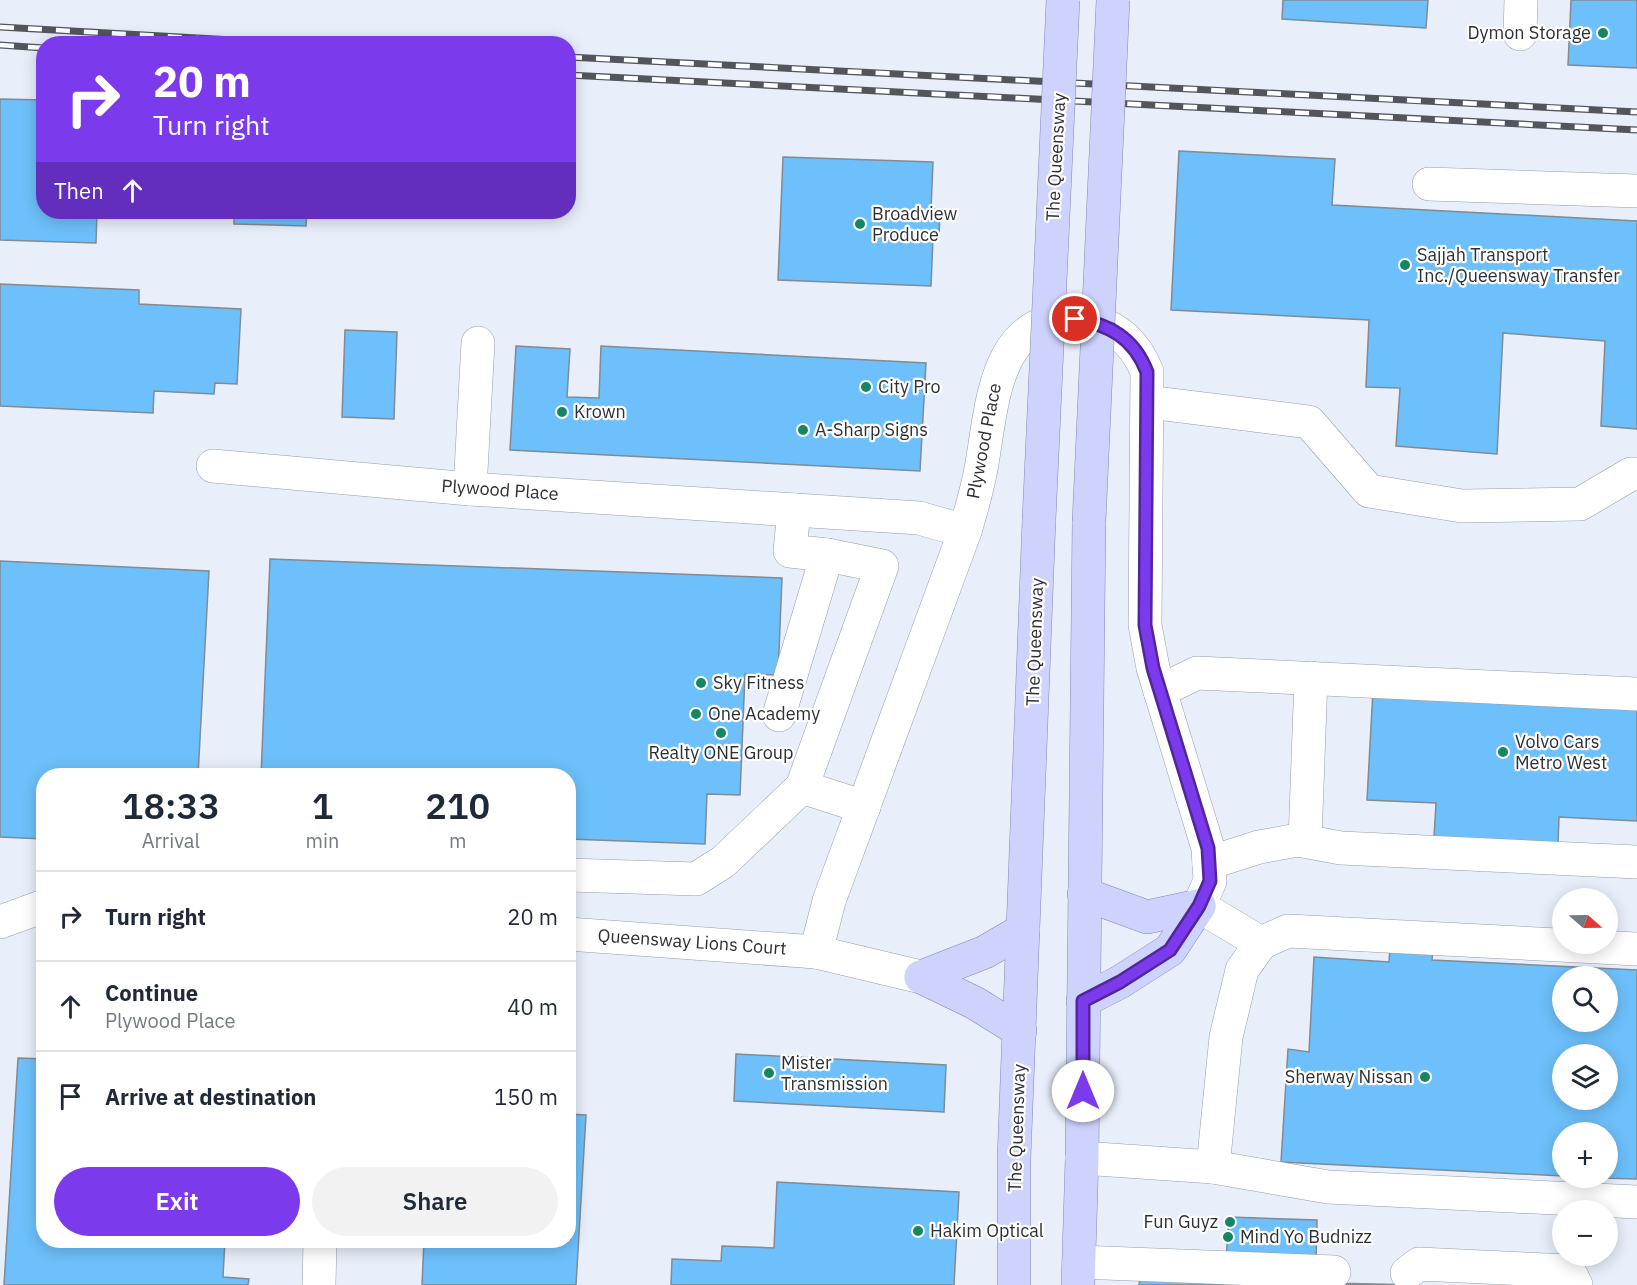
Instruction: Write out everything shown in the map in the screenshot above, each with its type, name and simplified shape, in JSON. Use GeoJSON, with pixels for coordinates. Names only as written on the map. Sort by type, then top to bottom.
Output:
{"type":"FeatureCollection","features":[{"type":"Feature","properties":{"kind":"main road","name":"The Queensway"},"geometry":{"type":"LineString","coordinates":[[1014,1285],[1014,1158],[1063,0]]}},
{"type":"Feature","properties":{"kind":"main road"},"geometry":{"type":"LineString","coordinates":[[1078,1273],[1082,1158],[1089,522],[1113,0]]}},
{"type":"Feature","properties":{"kind":"main road"},"geometry":{"type":"LineString","coordinates":[[1084,894],[1147,917],[1199,906]]}},
{"type":"Feature","properties":{"kind":"main road"},"geometry":{"type":"LineString","coordinates":[[1083,1001],[1120,982],[1170,950],[1199,906]]}},
{"type":"Feature","properties":{"kind":"main road"},"geometry":{"type":"LineString","coordinates":[[921,977],[985,952],[1023,930]]}},
{"type":"Feature","properties":{"kind":"main road"},"geometry":{"type":"LineString","coordinates":[[921,977],[975,1003],[1020,1031]]}},
{"type":"Feature","properties":{"kind":"street"},"geometry":{"type":"LineString","coordinates":[[1520,34],[1521,0]]}},
{"type":"Feature","properties":{"kind":"street"},"geometry":{"type":"LineString","coordinates":[[1429,184],[1637,191]]}},
{"type":"Feature","properties":{"kind":"street","name":"Plywood Place"},"geometry":{"type":"LineString","coordinates":[[816,952],[829,901],[966,531],[981,469],[991,399],[998,372],[1007,355],[1020,339],[1046,324],[1075,319],[1095,321],[1113,329],[1129,341],[1141,356],[1147,372],[1145,625],[1160,691],[1208,848],[1210,881],[1199,906]]}},
{"type":"Feature","properties":{"kind":"street"},"geometry":{"type":"LineString","coordinates":[[470,489],[478,343]]}},
{"type":"Feature","properties":{"kind":"street"},"geometry":{"type":"LineString","coordinates":[[1148,402],[1309,422],[1369,491],[1462,506],[1580,504],[1631,474],[1637,474]]}},
{"type":"Feature","properties":{"kind":"street","name":"Plywood Place"},"geometry":{"type":"LineString","coordinates":[[213,466],[470,489],[919,518],[966,531]]}},
{"type":"Feature","properties":{"kind":"street"},"geometry":{"type":"LineString","coordinates":[[576,875],[696,879],[723,862],[802,787],[882,566],[827,555],[790,551],[794,510]]}},
{"type":"Feature","properties":{"kind":"street"},"geometry":{"type":"LineString","coordinates":[[779,715],[827,555]]}},
{"type":"Feature","properties":{"kind":"street"},"geometry":{"type":"LineString","coordinates":[[1160,691],[1197,673],[1637,694]]}},
{"type":"Feature","properties":{"kind":"street"},"geometry":{"type":"LineString","coordinates":[[1305,841],[1311,678]]}},
{"type":"Feature","properties":{"kind":"street"},"geometry":{"type":"LineString","coordinates":[[802,787],[864,807]]}},
{"type":"Feature","properties":{"kind":"street"},"geometry":{"type":"LineString","coordinates":[[1209,863],[1259,847],[1298,840],[1341,848],[1637,862]]}},
{"type":"Feature","properties":{"kind":"street"},"geometry":{"type":"LineString","coordinates":[[1199,906],[1261,943]]}},
{"type":"Feature","properties":{"kind":"street"},"geometry":{"type":"LineString","coordinates":[[0,922],[36,909]]}},
{"type":"Feature","properties":{"kind":"street"},"geometry":{"type":"LineString","coordinates":[[1213,1167],[1226,1037],[1242,970],[1261,943],[1288,931],[1637,949]]}},
{"type":"Feature","properties":{"kind":"street","name":"Queensway Lions Court"},"geometry":{"type":"LineString","coordinates":[[576,935],[816,952]]}},
{"type":"Feature","properties":{"kind":"street"},"geometry":{"type":"LineString","coordinates":[[816,952],[921,977]]}},
{"type":"Feature","properties":{"kind":"street"},"geometry":{"type":"LineString","coordinates":[[1082,1158],[1213,1167],[1328,1187],[1637,1202]]}},
{"type":"Feature","properties":{"kind":"street"},"geometry":{"type":"LineString","coordinates":[[319,1285],[320,1248]]}},
{"type":"Feature","properties":{"kind":"street"},"geometry":{"type":"LineString","coordinates":[[1407,1272],[1419,1264],[1491,1277],[1569,1272],[1576,1285]]}},
{"type":"Feature","properties":{"kind":"street"},"geometry":{"type":"LineString","coordinates":[[1078,1273],[1334,1272]]}},
{"type":"Feature","properties":{"kind":"building"},"geometry":{"type":"Polygon","coordinates":[[[1283,0],[1428,0],[1426,28],[1282,19],[1283,0]]]}},
{"type":"Feature","properties":{"kind":"building","name":"Dymon Storage"},"geometry":{"type":"Polygon","coordinates":[[[1571,0],[1637,0],[1637,68],[1568,65],[1571,0]]]}},
{"type":"Feature","properties":{"kind":"building"},"geometry":{"type":"Polygon","coordinates":[[[0,99],[36,100],[36,219],[97,219],[96,243],[0,240],[0,99]]]}},
{"type":"Feature","properties":{"kind":"building","name":"Sajjah Transport Inc./Queensway Transfer"},"geometry":{"type":"Polygon","coordinates":[[[1179,151],[1335,159],[1332,205],[1637,221],[1637,429],[1601,426],[1605,341],[1503,333],[1497,454],[1396,446],[1400,388],[1366,387],[1369,320],[1171,310],[1179,151]]]}},
{"type":"Feature","properties":{"kind":"building","name":"Broadview Produce"},"geometry":{"type":"Polygon","coordinates":[[[783,157],[933,162],[931,209],[940,210],[939,238],[933,238],[931,286],[778,280],[783,157]]]}},
{"type":"Feature","properties":{"kind":"building"},"geometry":{"type":"Polygon","coordinates":[[[234,219],[306,219],[306,226],[234,224],[234,219]]]}},
{"type":"Feature","properties":{"kind":"building"},"geometry":{"type":"Polygon","coordinates":[[[0,284],[139,290],[139,304],[241,309],[237,384],[215,383],[214,394],[154,391],[153,413],[0,406],[0,284]]]}},
{"type":"Feature","properties":{"kind":"building"},"geometry":{"type":"Polygon","coordinates":[[[345,330],[397,332],[394,419],[342,417],[345,330]]]}},
{"type":"Feature","properties":{"kind":"building"},"geometry":{"type":"Polygon","coordinates":[[[516,346],[570,349],[567,397],[599,398],[601,346],[926,363],[920,471],[510,450],[516,346]]]}},
{"type":"Feature","properties":{"kind":"building"},"geometry":{"type":"Polygon","coordinates":[[[270,559],[782,578],[778,675],[745,674],[740,795],[707,794],[705,844],[576,839],[576,768],[261,768],[270,559]]]}},
{"type":"Feature","properties":{"kind":"building"},"geometry":{"type":"Polygon","coordinates":[[[0,561],[209,571],[198,768],[36,768],[36,839],[0,837],[0,561]]]}},
{"type":"Feature","properties":{"kind":"building","name":"Volvo Cars Metro West"},"geometry":{"type":"Polygon","coordinates":[[[1373,690],[1637,704],[1637,821],[1559,817],[1558,843],[1434,837],[1436,803],[1367,800],[1373,690]]]}},
{"type":"Feature","properties":{"kind":"building","name":"Sherway Nissan"},"geometry":{"type":"Polygon","coordinates":[[[1390,947],[1433,949],[1432,960],[1555,966],[1552,966],[1552,1032],[1618,1032],[1618,969],[1637,970],[1637,1179],[1618,1178],[1618,1122],[1552,1122],[1552,1175],[1281,1162],[1288,1049],[1309,1052],[1314,957],[1389,962],[1390,947]]]}},
{"type":"Feature","properties":{"kind":"building"},"geometry":{"type":"Polygon","coordinates":[[[736,1054],[946,1065],[944,1112],[734,1101],[736,1054]]]}},
{"type":"Feature","properties":{"kind":"building"},"geometry":{"type":"Polygon","coordinates":[[[18,1058],[36,1059],[36,1248],[225,1248],[223,1277],[249,1279],[248,1285],[4,1285],[18,1058]]]}},
{"type":"Feature","properties":{"kind":"building"},"geometry":{"type":"Polygon","coordinates":[[[576,1114],[586,1115],[576,1285],[422,1285],[424,1248],[576,1248],[576,1114]]]}},
{"type":"Feature","properties":{"kind":"building"},"geometry":{"type":"Polygon","coordinates":[[[777,1182],[959,1192],[954,1285],[671,1285],[672,1259],[721,1261],[722,1246],[774,1248],[777,1182]]]}},
{"type":"Feature","properties":{"kind":"building"},"geometry":{"type":"Polygon","coordinates":[[[1229,1217],[1317,1220],[1316,1262],[1226,1259],[1229,1217]]]}},
{"type":"Feature","properties":{"kind":"building"},"geometry":{"type":"Polygon","coordinates":[[[1140,1279],[1419,1285],[1139,1285],[1140,1279]]]}},
{"type":"Feature","properties":{"kind":"railway"},"geometry":{"type":"LineString","coordinates":[[0,27],[161,36]]}},
{"type":"Feature","properties":{"kind":"railway"},"geometry":{"type":"LineString","coordinates":[[0,45],[36,47]]}},
{"type":"Feature","properties":{"kind":"railway"},"geometry":{"type":"LineString","coordinates":[[576,57],[1637,112]]}},
{"type":"Feature","properties":{"kind":"railway"},"geometry":{"type":"LineString","coordinates":[[576,75],[1637,130]]}},
{"type":"Feature","properties":{"kind":"place","name":"Dymon Storage"},"geometry":{"type":"Point","coordinates":[1603,33]}},
{"type":"Feature","properties":{"kind":"place","name":"Broadview Produce"},"geometry":{"type":"Point","coordinates":[860,224]}},
{"type":"Feature","properties":{"kind":"place","name":"Sajjah Transport Inc./Queensway Transfer"},"geometry":{"type":"Point","coordinates":[1405,265]}},
{"type":"Feature","properties":{"kind":"place","name":"City Pro"},"geometry":{"type":"Point","coordinates":[866,387]}},
{"type":"Feature","properties":{"kind":"place","name":"Krown"},"geometry":{"type":"Point","coordinates":[562,412]}},
{"type":"Feature","properties":{"kind":"place","name":"A-Sharp Signs"},"geometry":{"type":"Point","coordinates":[803,430]}},
{"type":"Feature","properties":{"kind":"place","name":"Sky Fitness"},"geometry":{"type":"Point","coordinates":[701,683]}},
{"type":"Feature","properties":{"kind":"place","name":"One Academy"},"geometry":{"type":"Point","coordinates":[696,714]}},
{"type":"Feature","properties":{"kind":"place","name":"Realty ONE Group"},"geometry":{"type":"Point","coordinates":[721,733]}},
{"type":"Feature","properties":{"kind":"place","name":"Volvo Cars Metro West"},"geometry":{"type":"Point","coordinates":[1503,752]}},
{"type":"Feature","properties":{"kind":"place","name":"Mister Transmission"},"geometry":{"type":"Point","coordinates":[769,1073]}},
{"type":"Feature","properties":{"kind":"place","name":"Sherway Nissan"},"geometry":{"type":"Point","coordinates":[1425,1077]}},
{"type":"Feature","properties":{"kind":"place","name":"Fun Guyz"},"geometry":{"type":"Point","coordinates":[1230,1222]}},
{"type":"Feature","properties":{"kind":"place","name":"Hakim Optical"},"geometry":{"type":"Point","coordinates":[918,1231]}},
{"type":"Feature","properties":{"kind":"place","name":"Mind Yo Budnizz"},"geometry":{"type":"Point","coordinates":[1228,1237]}},
{"type":"Feature","properties":{"kind":"route"},"geometry":{"type":"LineString","coordinates":[[1075,319],[1095,321],[1113,329],[1129,341],[1141,356],[1147,372],[1149,394],[1145,625],[1153,668],[1208,848],[1210,881],[1199,906],[1170,950],[1120,982],[1083,1001],[1083,1091]]}}]}
